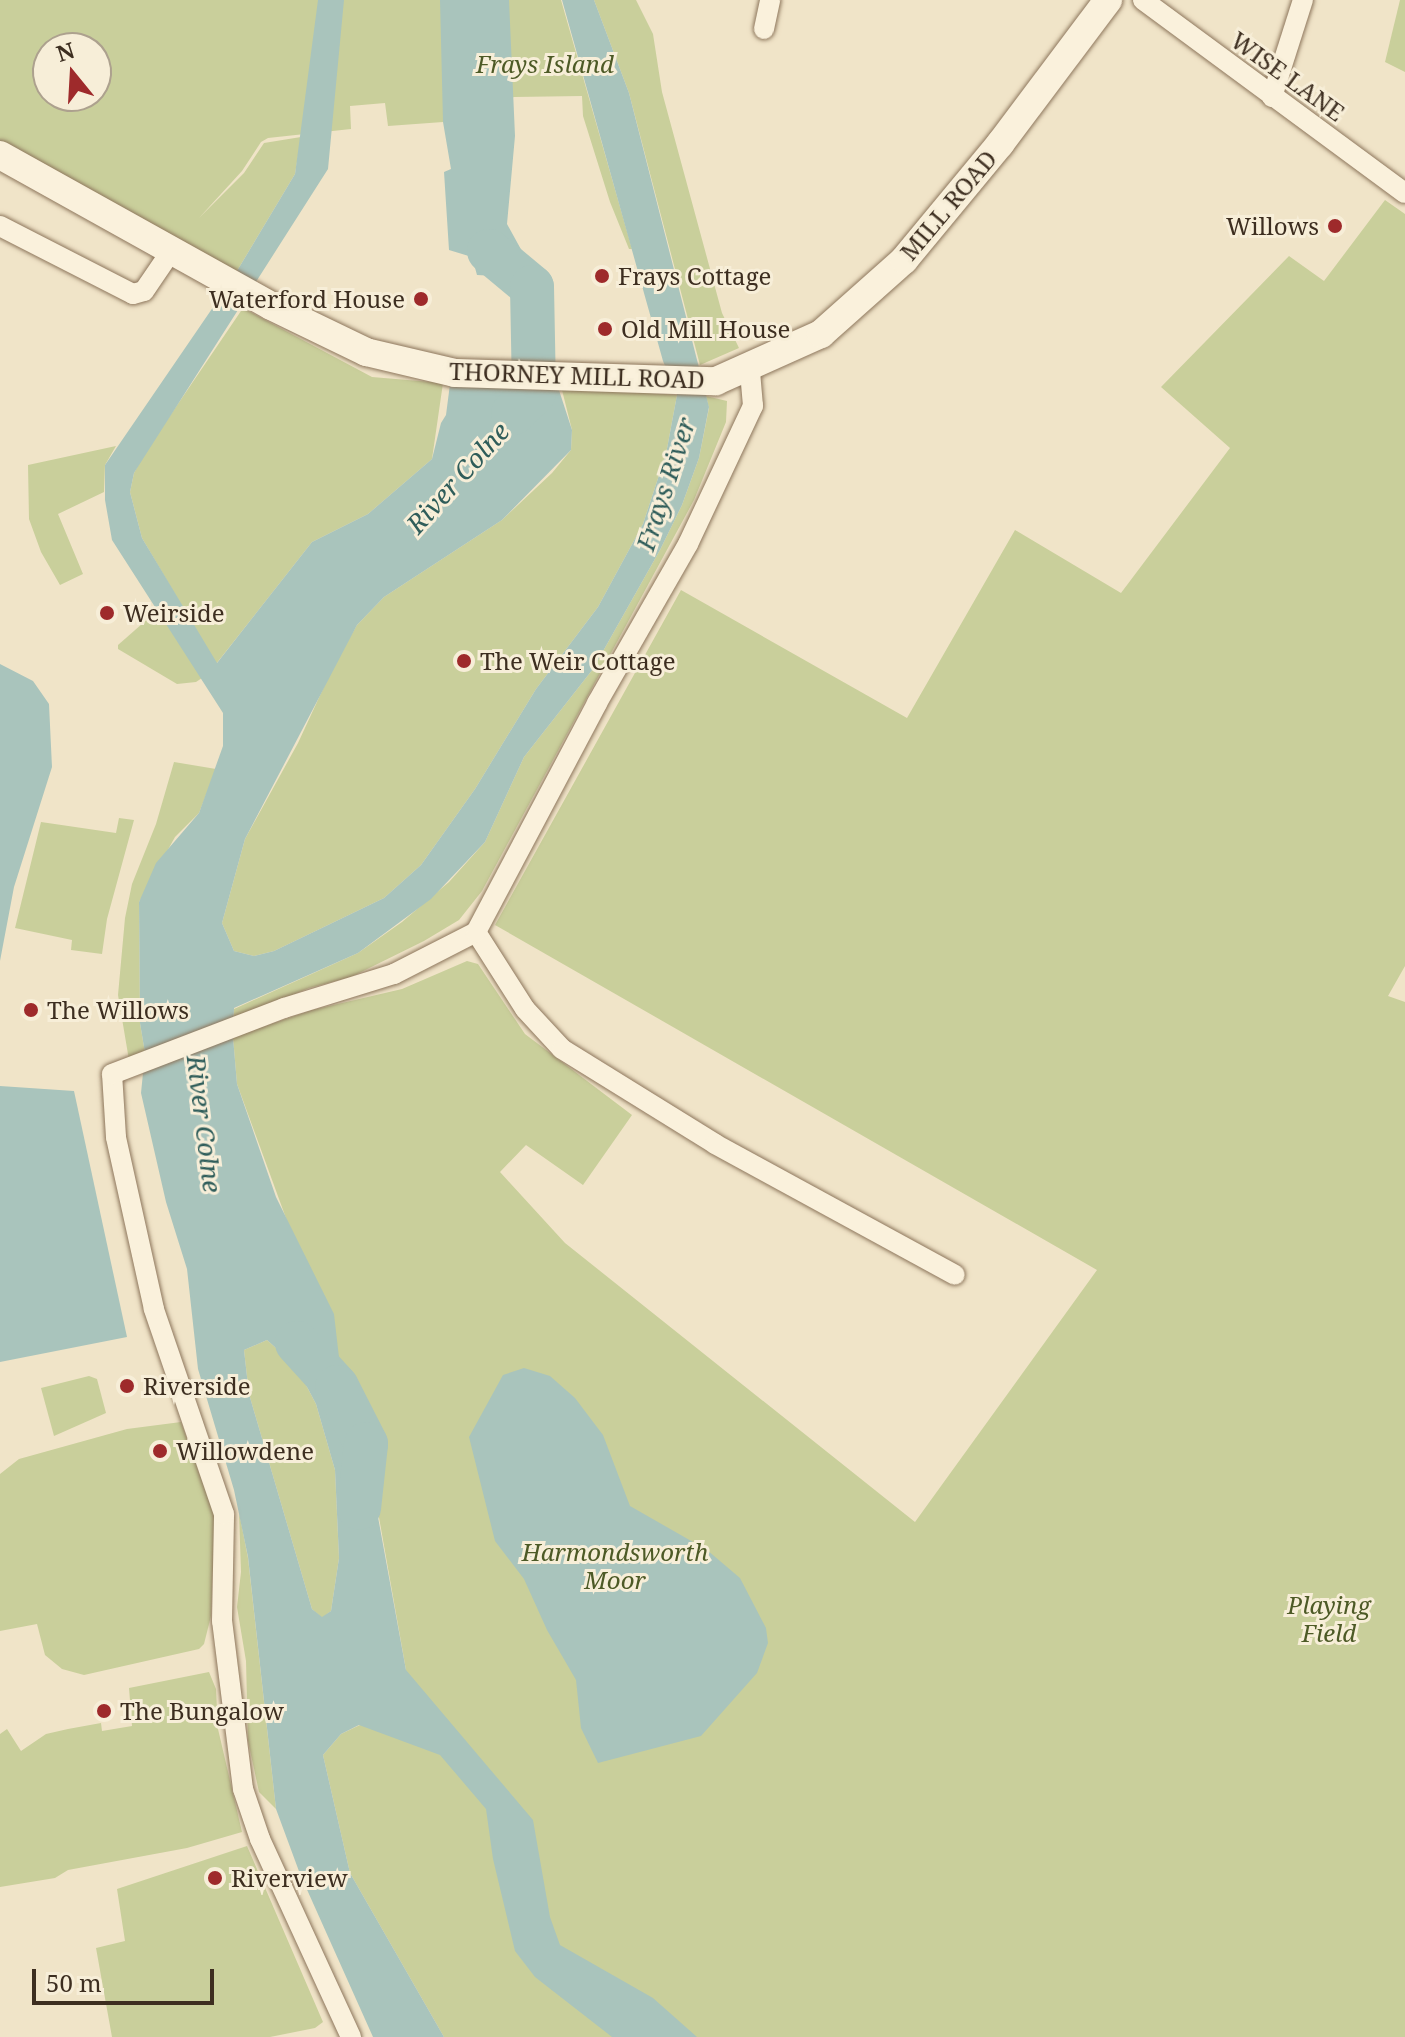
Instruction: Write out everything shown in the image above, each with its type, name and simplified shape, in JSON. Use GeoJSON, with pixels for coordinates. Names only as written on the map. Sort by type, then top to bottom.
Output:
{"type":"FeatureCollection","features":[{"type":"Feature","properties":{"kind":"street"},"geometry":{"type":"LineString","coordinates":[[764,29],[770,0]]}},
{"type":"Feature","properties":{"kind":"street","name":"MILL ROAD"},"geometry":{"type":"LineString","coordinates":[[750,368],[821,334],[904,260],[1000,144],[1108,0]]}},
{"type":"Feature","properties":{"kind":"street","name":"WISE LANE"},"geometry":{"type":"LineString","coordinates":[[1143,0],[1405,193]]}},
{"type":"Feature","properties":{"kind":"street"},"geometry":{"type":"LineString","coordinates":[[1272,97],[1303,0]]}},
{"type":"Feature","properties":{"kind":"street"},"geometry":{"type":"LineString","coordinates":[[0,155],[172,250],[144,291],[133,294],[0,226]]}},
{"type":"Feature","properties":{"kind":"street","name":"THORNEY MILL ROAD"},"geometry":{"type":"LineString","coordinates":[[172,250],[271,306],[366,352],[455,373],[716,381],[750,368]]}},
{"type":"Feature","properties":{"kind":"street"},"geometry":{"type":"LineString","coordinates":[[351,2037],[266,1853],[243,1789],[222,1621],[224,1514],[154,1309],[116,1137],[112,1074],[284,1008],[394,974],[476,932],[597,703],[688,544],[753,406],[750,368]]}},
{"type":"Feature","properties":{"kind":"street"},"geometry":{"type":"LineString","coordinates":[[476,932],[525,1009],[562,1049],[715,1144],[955,1275]]}},
{"type":"Feature","properties":{"kind":"green space","name":"Frays Island"},"geometry":{"type":"Polygon","coordinates":[[[0,0],[561,0],[632,249],[629,249],[610,202],[583,116],[582,96],[514,97],[443,122],[388,126],[385,103],[350,106],[351,129],[268,138],[261,142],[242,171],[199,218],[244,173],[264,143],[301,137],[295,174],[231,281],[0,146],[0,0]]]}},
{"type":"Feature","properties":{"kind":"green space"},"geometry":{"type":"Polygon","coordinates":[[[594,0],[636,0],[653,34],[662,92],[722,313],[739,348],[700,365],[629,93],[594,0]]]}},
{"type":"Feature","properties":{"kind":"green space"},"geometry":{"type":"Polygon","coordinates":[[[1400,0],[1405,0],[1405,72],[1385,62],[1400,0]]]}},
{"type":"Feature","properties":{"kind":"green space"},"geometry":{"type":"Polygon","coordinates":[[[1385,200],[1405,214],[1405,966],[1388,996],[1405,1002],[1405,2037],[444,2037],[350,1873],[323,1755],[341,1734],[360,1725],[406,1670],[366,1444],[337,1387],[340,1366],[237,1084],[233,1037],[312,1010],[402,989],[467,961],[478,964],[525,1034],[632,1115],[583,1185],[526,1145],[500,1172],[565,1243],[915,1522],[1097,1270],[495,925],[681,590],[907,718],[1015,530],[1121,593],[1230,448],[1161,387],[1289,256],[1324,281],[1385,200]]]}},
{"type":"Feature","properties":{"kind":"green space"},"geometry":{"type":"Polygon","coordinates":[[[243,308],[372,377],[443,383],[432,459],[368,514],[312,542],[216,664],[142,538],[130,492],[134,473],[146,451],[243,308]]]}},
{"type":"Feature","properties":{"kind":"green space"},"geometry":{"type":"Polygon","coordinates":[[[561,386],[677,395],[666,454],[643,524],[598,607],[536,689],[475,789],[421,865],[384,898],[274,951],[254,956],[234,951],[222,923],[245,839],[298,743],[335,663],[357,625],[384,597],[502,520],[552,473],[571,450],[572,430],[561,386]]]}},
{"type":"Feature","properties":{"kind":"green space"},"geometry":{"type":"Polygon","coordinates":[[[706,396],[727,401],[726,422],[694,500],[482,891],[459,920],[424,941],[351,977],[309,988],[234,1020],[234,1009],[358,953],[402,922],[449,882],[485,842],[524,757],[593,669],[660,550],[682,505],[699,458],[709,408],[706,396]]]}},
{"type":"Feature","properties":{"kind":"green space"},"geometry":{"type":"Polygon","coordinates":[[[116,446],[105,465],[104,492],[58,514],[83,574],[60,585],[41,552],[29,519],[28,465],[116,446]]]}},
{"type":"Feature","properties":{"kind":"green space"},"geometry":{"type":"Polygon","coordinates":[[[159,609],[202,678],[196,682],[177,684],[118,649],[118,645],[159,609]]]}},
{"type":"Feature","properties":{"kind":"green space"},"geometry":{"type":"Polygon","coordinates":[[[174,762],[216,769],[199,813],[175,837],[139,902],[140,1023],[145,1053],[129,1060],[118,995],[125,918],[132,884],[156,824],[174,762]]]}},
{"type":"Feature","properties":{"kind":"green space"},"geometry":{"type":"Polygon","coordinates":[[[119,818],[134,820],[107,919],[102,954],[71,950],[72,940],[15,928],[41,822],[116,833],[119,818]]]}},
{"type":"Feature","properties":{"kind":"green space"},"geometry":{"type":"Polygon","coordinates":[[[267,1340],[296,1366],[316,1404],[335,1470],[339,1558],[331,1611],[322,1618],[312,1609],[249,1394],[244,1350],[267,1340]]]}},
{"type":"Feature","properties":{"kind":"green space"},"geometry":{"type":"Polygon","coordinates":[[[89,1376],[97,1379],[106,1413],[54,1436],[41,1388],[89,1376]]]}},
{"type":"Feature","properties":{"kind":"green space"},"geometry":{"type":"Polygon","coordinates":[[[181,1422],[215,1517],[211,1616],[204,1644],[199,1649],[84,1675],[62,1669],[45,1655],[37,1624],[0,1631],[0,1474],[19,1459],[127,1429],[181,1422]]]}},
{"type":"Feature","properties":{"kind":"green space"},"geometry":{"type":"Polygon","coordinates":[[[239,1512],[248,1558],[276,1809],[259,1792],[248,1741],[246,1661],[237,1607],[241,1572],[239,1512]]]}},
{"type":"Feature","properties":{"kind":"green space"},"geometry":{"type":"Polygon","coordinates":[[[209,1672],[216,1689],[218,1729],[242,1832],[187,1848],[68,1870],[55,1878],[0,1887],[0,1734],[7,1729],[21,1751],[46,1734],[68,1729],[101,1723],[102,1731],[132,1726],[129,1688],[209,1672]]]}},
{"type":"Feature","properties":{"kind":"green space"},"geometry":{"type":"Polygon","coordinates":[[[247,1846],[323,2022],[315,2028],[270,2037],[112,2037],[96,1948],[125,1941],[117,1889],[247,1846]]]}},
{"type":"Feature","properties":{"kind":"water","name":"Frays River"},"geometry":{"type":"Polygon","coordinates":[[[318,0],[344,0],[328,169],[134,473],[130,492],[142,538],[217,663],[312,542],[368,514],[432,459],[446,415],[450,384],[558,387],[572,430],[571,450],[502,520],[384,597],[357,625],[245,839],[222,923],[234,951],[254,956],[274,951],[384,898],[421,865],[475,789],[536,689],[598,607],[643,524],[666,454],[677,395],[663,361],[562,0],[594,0],[629,93],[709,407],[699,458],[682,505],[660,550],[593,669],[524,757],[485,842],[431,899],[358,953],[234,1008],[233,1037],[237,1084],[276,1197],[334,1314],[340,1366],[337,1387],[365,1446],[406,1670],[533,1820],[550,1917],[560,1945],[653,1998],[697,2037],[612,2037],[535,1977],[515,1951],[493,1859],[486,1809],[440,1755],[359,1725],[341,1734],[323,1755],[350,1873],[444,2037],[373,2037],[300,1874],[276,1809],[248,1557],[234,1490],[198,1369],[187,1269],[166,1202],[141,1093],[145,1053],[140,1023],[139,902],[156,863],[199,813],[223,746],[223,713],[112,540],[105,500],[105,465],[231,281],[295,174],[318,0]],[[267,1340],[244,1350],[249,1394],[312,1609],[322,1617],[331,1611],[339,1558],[335,1470],[316,1404],[296,1366],[267,1340]]]}},
{"type":"Feature","properties":{"kind":"water"},"geometry":{"type":"Polygon","coordinates":[[[440,0],[509,0],[515,136],[507,224],[544,291],[523,291],[514,277],[477,275],[472,257],[449,250],[444,172],[451,169],[443,122],[440,0]]]}},
{"type":"Feature","properties":{"kind":"water"},"geometry":{"type":"Polygon","coordinates":[[[0,664],[33,681],[49,704],[52,767],[14,887],[0,961],[0,664]]]}},
{"type":"Feature","properties":{"kind":"water"},"geometry":{"type":"Polygon","coordinates":[[[0,1086],[74,1091],[127,1337],[0,1362],[0,1086]]]}},
{"type":"Feature","properties":{"kind":"water"},"geometry":{"type":"Polygon","coordinates":[[[524,1368],[550,1376],[575,1398],[603,1435],[630,1506],[707,1550],[740,1578],[766,1628],[768,1643],[757,1673],[701,1736],[598,1763],[581,1728],[576,1680],[547,1630],[524,1579],[495,1541],[469,1437],[503,1375],[524,1368]]]}},
{"type":"Feature","properties":{"kind":"waterway","name":"River Colne"},"geometry":{"type":"LineString","coordinates":[[489,251],[532,287],[534,393],[513,413]]}},
{"type":"Feature","properties":{"kind":"waterway","name":"River Colne"},"geometry":{"type":"LineString","coordinates":[[297,1343],[337,1387],[366,1444],[359,1508]]}},
{"type":"Feature","properties":{"kind":"place","name":"Willows"},"geometry":{"type":"Point","coordinates":[1335,226]}},
{"type":"Feature","properties":{"kind":"place","name":"Frays Cottage"},"geometry":{"type":"Point","coordinates":[602,276]}},
{"type":"Feature","properties":{"kind":"place","name":"Waterford House"},"geometry":{"type":"Point","coordinates":[421,299]}},
{"type":"Feature","properties":{"kind":"place","name":"Old Mill House"},"geometry":{"type":"Point","coordinates":[605,329]}},
{"type":"Feature","properties":{"kind":"place","name":"Weirside"},"geometry":{"type":"Point","coordinates":[107,613]}},
{"type":"Feature","properties":{"kind":"place","name":"The Weir Cottage"},"geometry":{"type":"Point","coordinates":[464,661]}},
{"type":"Feature","properties":{"kind":"place","name":"The Willows"},"geometry":{"type":"Point","coordinates":[31,1010]}},
{"type":"Feature","properties":{"kind":"place","name":"Riverside"},"geometry":{"type":"Point","coordinates":[127,1386]}},
{"type":"Feature","properties":{"kind":"place","name":"Willowdene"},"geometry":{"type":"Point","coordinates":[160,1451]}},
{"type":"Feature","properties":{"kind":"place","name":"The Bungalow"},"geometry":{"type":"Point","coordinates":[104,1711]}},
{"type":"Feature","properties":{"kind":"place","name":"Riverview"},"geometry":{"type":"Point","coordinates":[215,1878]}},
{"type":"Feature","properties":{"kind":"park label","name":"Harmondsworth Moor"},"geometry":{"type":"Point","coordinates":[615,1566]}},
{"type":"Feature","properties":{"kind":"park label","name":"Playing Field"},"geometry":{"type":"Point","coordinates":[1329,1619]}}]}
